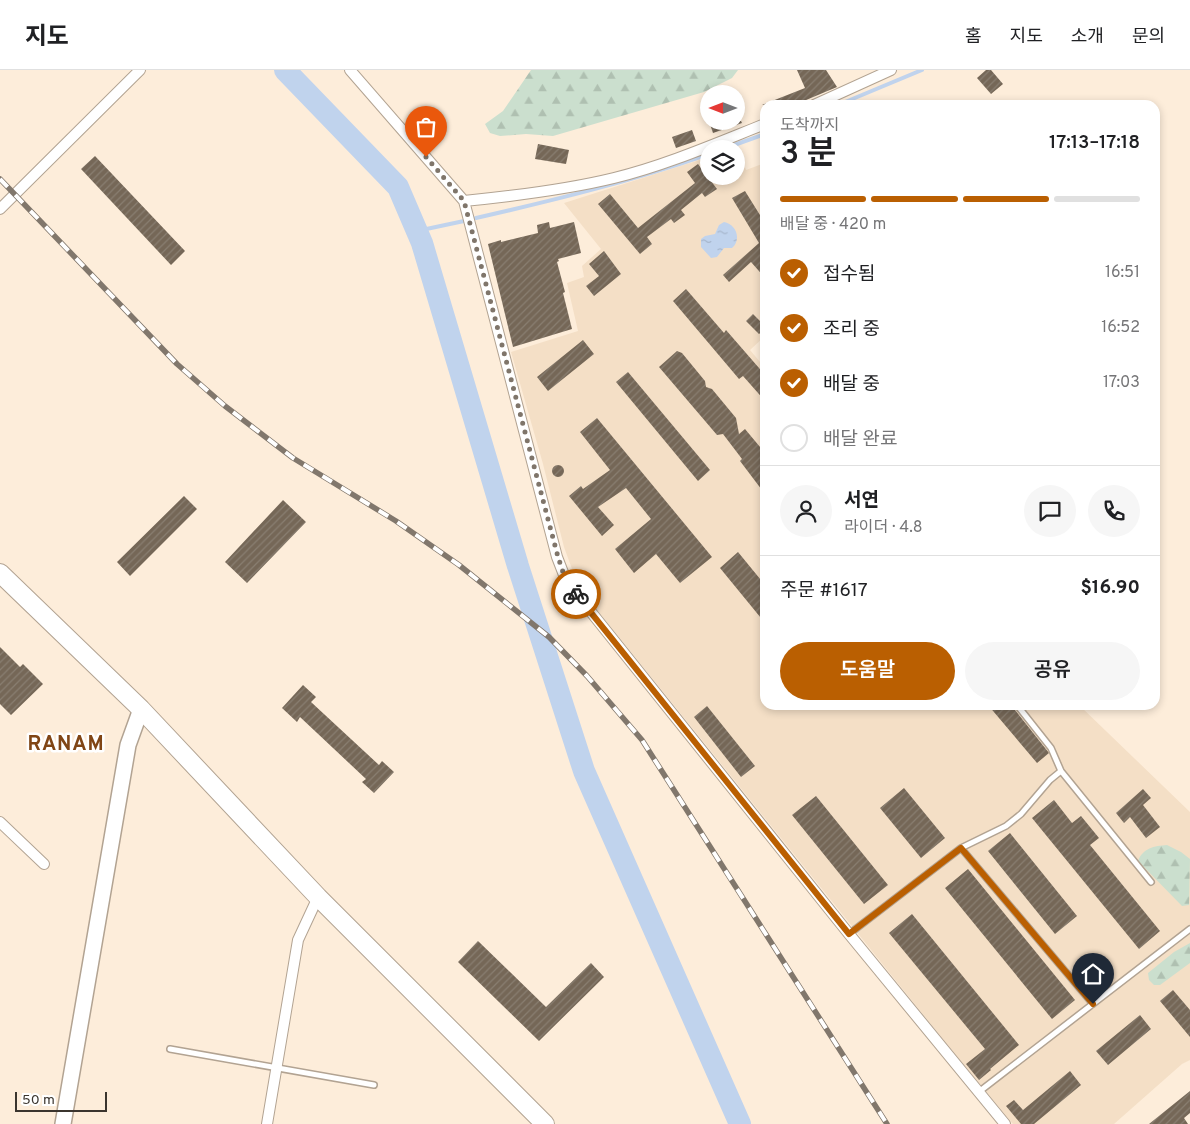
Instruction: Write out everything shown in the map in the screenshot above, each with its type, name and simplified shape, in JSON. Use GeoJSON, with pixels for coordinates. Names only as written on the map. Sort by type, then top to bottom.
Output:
{"type":"FeatureCollection","features":[{"type":"Feature","properties":{"kind":"highway"},"geometry":{"type":"LineString","coordinates":[[0,572],[141,709],[318,897],[545,1124]]}},
{"type":"Feature","properties":{"kind":"main road"},"geometry":{"type":"LineString","coordinates":[[63,1124],[128,745],[141,709]]}},
{"type":"Feature","properties":{"kind":"street"},"geometry":{"type":"LineString","coordinates":[[0,209],[140,70]]}},
{"type":"Feature","properties":{"kind":"street"},"geometry":{"type":"LineString","coordinates":[[350,70],[464,201],[564,575],[576,593],[849,934],[1005,1124]]}},
{"type":"Feature","properties":{"kind":"street"},"geometry":{"type":"LineString","coordinates":[[825,100],[891,70]]}},
{"type":"Feature","properties":{"kind":"street"},"geometry":{"type":"LineString","coordinates":[[464,201],[516,196],[614,178],[760,126]]}},
{"type":"Feature","properties":{"kind":"street"},"geometry":{"type":"LineString","coordinates":[[0,822],[44,864]]}},
{"type":"Feature","properties":{"kind":"street"},"geometry":{"type":"LineString","coordinates":[[267,1124],[298,940],[318,897]]}},
{"type":"Feature","properties":{"kind":"lane"},"geometry":{"type":"LineString","coordinates":[[1021,710],[1051,748],[1060,771],[1151,882]]}},
{"type":"Feature","properties":{"kind":"lane"},"geometry":{"type":"LineString","coordinates":[[849,934],[961,848],[1006,826],[1014,820],[1060,771]]}},
{"type":"Feature","properties":{"kind":"lane"},"geometry":{"type":"LineString","coordinates":[[961,848],[1093,1004]]}},
{"type":"Feature","properties":{"kind":"lane"},"geometry":{"type":"LineString","coordinates":[[980,1092],[1190,929]]}},
{"type":"Feature","properties":{"kind":"lane"},"geometry":{"type":"LineString","coordinates":[[170,1049],[374,1085]]}},
{"type":"Feature","properties":{"kind":"shaded area"},"geometry":{"type":"Polygon","coordinates":[[[700,160],[700,185],[745,185],[745,168],[746,170],[760,165],[760,341],[750,350],[760,362],[760,710],[1084,710],[1190,812],[1190,1060],[1182,1064],[1114,1124],[1013,1124],[586,596],[572,569],[564,547],[543,464],[511,352],[578,331],[567,283],[584,277],[582,266],[601,249],[564,203],[700,160]]]}},
{"type":"Feature","properties":{"kind":"green space"},"geometry":{"type":"Polygon","coordinates":[[[531,70],[738,70],[732,78],[718,85],[700,85],[700,93],[553,136],[526,134],[500,136],[490,133],[485,124],[503,111],[531,70]]]}},
{"type":"Feature","properties":{"kind":"green space"},"geometry":{"type":"Polygon","coordinates":[[[1167,845],[1190,859],[1189,905],[1182,906],[1138,861],[1146,850],[1167,845]]]}},
{"type":"Feature","properties":{"kind":"green space"},"geometry":{"type":"Polygon","coordinates":[[[1190,943],[1190,963],[1160,985],[1154,985],[1149,980],[1148,973],[1174,952],[1190,943]]]}},
{"type":"Feature","properties":{"kind":"water"},"geometry":{"type":"Polygon","coordinates":[[[724,222],[732,226],[736,232],[737,240],[732,248],[724,248],[717,257],[711,258],[701,247],[701,239],[715,234],[719,225],[724,222]]]}},
{"type":"Feature","properties":{"kind":"building"},"geometry":{"type":"Polygon","coordinates":[[[797,70],[826,70],[837,87],[806,100],[775,100],[805,88],[797,70]]]}},
{"type":"Feature","properties":{"kind":"building"},"geometry":{"type":"Polygon","coordinates":[[[986,70],[991,70],[1003,84],[991,94],[977,78],[986,70]]]}},
{"type":"Feature","properties":{"kind":"building"},"geometry":{"type":"Polygon","coordinates":[[[692,130],[696,141],[676,148],[672,137],[692,130]]]}},
{"type":"Feature","properties":{"kind":"building"},"geometry":{"type":"Polygon","coordinates":[[[538,144],[569,150],[566,164],[535,159],[538,144]]]}},
{"type":"Feature","properties":{"kind":"building"},"geometry":{"type":"Polygon","coordinates":[[[95,156],[185,251],[171,265],[81,169],[95,156]]]}},
{"type":"Feature","properties":{"kind":"building"},"geometry":{"type":"Polygon","coordinates":[[[698,164],[700,167],[700,185],[714,185],[717,189],[705,197],[702,193],[681,210],[685,215],[674,223],[671,219],[647,237],[652,244],[640,254],[598,204],[610,194],[638,228],[695,183],[687,172],[698,164]]]}},
{"type":"Feature","properties":{"kind":"building"},"geometry":{"type":"Polygon","coordinates":[[[745,191],[760,215],[760,272],[751,262],[729,282],[723,275],[759,243],[732,198],[745,191]]]}},
{"type":"Feature","properties":{"kind":"building"},"geometry":{"type":"Polygon","coordinates":[[[549,222],[550,228],[574,222],[581,253],[558,259],[559,261],[557,262],[572,329],[513,347],[488,244],[538,233],[537,225],[549,222]]]}},
{"type":"Feature","properties":{"kind":"building"},"geometry":{"type":"Polygon","coordinates":[[[604,251],[621,274],[594,296],[586,286],[599,276],[589,264],[604,251]]]}},
{"type":"Feature","properties":{"kind":"building"},"geometry":{"type":"Polygon","coordinates":[[[686,289],[724,333],[726,330],[760,369],[760,395],[743,376],[739,379],[673,301],[686,289]]]}},
{"type":"Feature","properties":{"kind":"building"},"geometry":{"type":"Polygon","coordinates":[[[753,314],[760,321],[760,333],[759,334],[746,321],[753,314]]]}},
{"type":"Feature","properties":{"kind":"building"},"geometry":{"type":"Polygon","coordinates":[[[583,340],[594,354],[548,391],[537,377],[583,340]]]}},
{"type":"Feature","properties":{"kind":"building"},"geometry":{"type":"Polygon","coordinates":[[[677,351],[682,353],[705,381],[706,387],[712,389],[736,418],[739,434],[745,429],[760,447],[760,487],[723,434],[717,435],[659,367],[677,351]]]}},
{"type":"Feature","properties":{"kind":"building"},"geometry":{"type":"Polygon","coordinates":[[[628,372],[710,470],[698,481],[616,382],[628,372]]]}},
{"type":"Feature","properties":{"kind":"building"},"geometry":{"type":"Polygon","coordinates":[[[597,418],[712,557],[680,583],[656,554],[634,573],[615,549],[651,519],[626,488],[598,507],[614,525],[602,536],[569,496],[581,486],[583,489],[610,470],[580,432],[597,418]]]}},
{"type":"Feature","properties":{"kind":"building"},"geometry":{"type":"Polygon","coordinates":[[[556,465],[560,465],[564,471],[560,477],[556,477],[552,473],[552,469],[556,465]]]}},
{"type":"Feature","properties":{"kind":"building"},"geometry":{"type":"Polygon","coordinates":[[[184,496],[197,509],[130,576],[117,562],[184,496]]]}},
{"type":"Feature","properties":{"kind":"building"},"geometry":{"type":"Polygon","coordinates":[[[283,500],[306,522],[247,583],[225,562],[283,500]]]}},
{"type":"Feature","properties":{"kind":"building"},"geometry":{"type":"Polygon","coordinates":[[[738,552],[760,579],[760,617],[720,568],[738,552]]]}},
{"type":"Feature","properties":{"kind":"building"},"geometry":{"type":"Polygon","coordinates":[[[0,647],[20,667],[23,664],[43,684],[11,715],[0,704],[0,647]]]}},
{"type":"Feature","properties":{"kind":"building"},"geometry":{"type":"Polygon","coordinates":[[[303,685],[316,697],[311,702],[379,765],[382,761],[394,772],[374,793],[362,782],[366,779],[300,717],[297,722],[282,708],[303,685]]]}},
{"type":"Feature","properties":{"kind":"building"},"geometry":{"type":"Polygon","coordinates":[[[707,706],[755,766],[741,777],[694,717],[707,706]]]}},
{"type":"Feature","properties":{"kind":"building"},"geometry":{"type":"Polygon","coordinates":[[[992,710],[1015,710],[1049,753],[1037,763],[992,710]]]}},
{"type":"Feature","properties":{"kind":"building"},"geometry":{"type":"Polygon","coordinates":[[[904,788],[945,838],[921,858],[880,808],[904,788]]]}},
{"type":"Feature","properties":{"kind":"building"},"geometry":{"type":"Polygon","coordinates":[[[1143,789],[1151,798],[1143,805],[1160,827],[1146,838],[1130,817],[1124,823],[1116,813],[1143,789]]]}},
{"type":"Feature","properties":{"kind":"building"},"geometry":{"type":"Polygon","coordinates":[[[816,796],[888,885],[864,904],[792,815],[816,796]]]}},
{"type":"Feature","properties":{"kind":"building"},"geometry":{"type":"Polygon","coordinates":[[[1054,800],[1072,823],[1081,816],[1099,838],[1090,845],[1160,931],[1139,949],[1032,818],[1054,800]]]}},
{"type":"Feature","properties":{"kind":"building"},"geometry":{"type":"Polygon","coordinates":[[[1010,833],[1077,916],[1055,934],[988,851],[1010,833]]]}},
{"type":"Feature","properties":{"kind":"building"},"geometry":{"type":"Polygon","coordinates":[[[968,869],[1075,1000],[1052,1019],[945,888],[968,869]]]}},
{"type":"Feature","properties":{"kind":"building"},"geometry":{"type":"Polygon","coordinates":[[[912,914],[1019,1045],[979,1080],[966,1064],[985,1049],[889,933],[912,914]]]}},
{"type":"Feature","properties":{"kind":"building"},"geometry":{"type":"Polygon","coordinates":[[[478,941],[546,1007],[591,963],[604,977],[539,1041],[458,962],[478,941]]]}},
{"type":"Feature","properties":{"kind":"building"},"geometry":{"type":"Polygon","coordinates":[[[1173,990],[1190,1010],[1190,1037],[1160,1001],[1173,990]]]}},
{"type":"Feature","properties":{"kind":"building"},"geometry":{"type":"Polygon","coordinates":[[[1140,1015],[1151,1029],[1108,1065],[1096,1051],[1140,1015]]]}},
{"type":"Feature","properties":{"kind":"building"},"geometry":{"type":"Polygon","coordinates":[[[1070,1071],[1081,1085],[1034,1124],[1021,1124],[1006,1106],[1014,1100],[1023,1110],[1070,1071]]]}},
{"type":"Feature","properties":{"kind":"building"},"geometry":{"type":"Polygon","coordinates":[[[1190,1091],[1190,1113],[1184,1118],[1188,1124],[1149,1124],[1190,1091]]]}},
{"type":"Feature","properties":{"kind":"waterway"},"geometry":{"type":"LineString","coordinates":[[285,70],[398,187],[422,243],[518,566],[584,771],[740,1124]]}},
{"type":"Feature","properties":{"kind":"waterway"},"geometry":{"type":"LineString","coordinates":[[850,100],[922,70]]}},
{"type":"Feature","properties":{"kind":"waterway"},"geometry":{"type":"LineString","coordinates":[[745,141],[760,136]]}},
{"type":"Feature","properties":{"kind":"waterway"},"geometry":{"type":"LineString","coordinates":[[476,218],[593,189],[700,157]]}},
{"type":"Feature","properties":{"kind":"waterway"},"geometry":{"type":"LineString","coordinates":[[417,231],[464,221]]}},
{"type":"Feature","properties":{"kind":"railway"},"geometry":{"type":"LineString","coordinates":[[0,179],[177,364],[225,406],[293,458],[396,521],[459,565],[549,637],[587,676],[642,740],[887,1124]]}},
{"type":"Feature","properties":{"kind":"way so far"},"geometry":{"type":"LineString","coordinates":[[426,157],[464,201],[558,557],[564,575],[576,594]]}},
{"type":"Feature","properties":{"kind":"district","name":"RANAM"},"geometry":{"type":"Point","coordinates":[66,743]}},
{"type":"Feature","properties":{"kind":"route"},"geometry":{"type":"LineString","coordinates":[[576,594],[849,934],[961,848],[1093,1004]]}}]}
